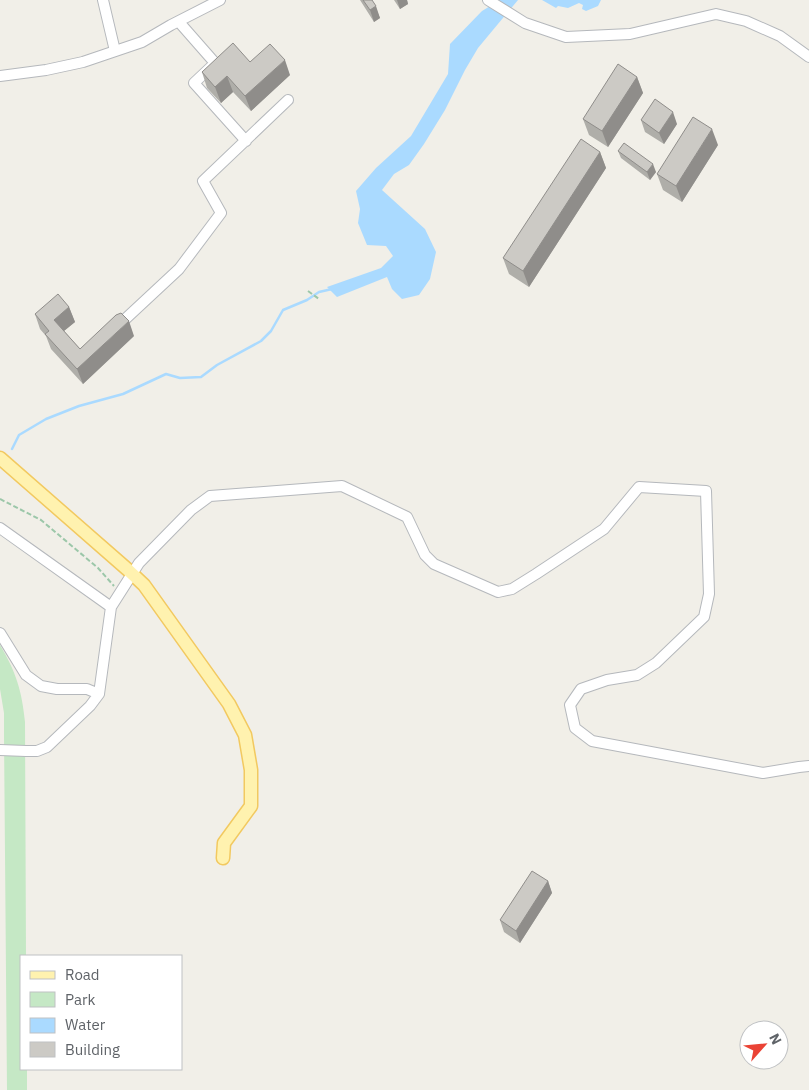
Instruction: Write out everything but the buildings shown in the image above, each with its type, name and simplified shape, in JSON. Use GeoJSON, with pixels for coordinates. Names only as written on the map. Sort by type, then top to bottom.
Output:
{"type":"FeatureCollection","features":[{"type":"Feature","properties":{"kind":"main road"},"geometry":{"type":"LineString","coordinates":[[0,458],[144,585],[229,704],[245,735],[251,770],[251,806],[224,843],[223,858]]}},
{"type":"Feature","properties":{"kind":"street"},"geometry":{"type":"LineString","coordinates":[[103,0],[115,51]]}},
{"type":"Feature","properties":{"kind":"street"},"geometry":{"type":"LineString","coordinates":[[0,76],[46,70],[83,62],[142,42],[220,0]]}},
{"type":"Feature","properties":{"kind":"street"},"geometry":{"type":"LineString","coordinates":[[488,0],[525,23],[566,37],[630,34],[716,14],[746,22],[780,36],[809,57]]}},
{"type":"Feature","properties":{"kind":"street"},"geometry":{"type":"LineString","coordinates":[[178,22],[215,63]]}},
{"type":"Feature","properties":{"kind":"street"},"geometry":{"type":"LineString","coordinates":[[225,54],[194,83],[246,141]]}},
{"type":"Feature","properties":{"kind":"street"},"geometry":{"type":"LineString","coordinates":[[121,323],[178,269],[221,213],[203,181],[288,100]]}},
{"type":"Feature","properties":{"kind":"street"},"geometry":{"type":"LineString","coordinates":[[0,750],[36,751],[47,747],[90,706],[98,694],[111,607],[139,563],[191,510],[210,496],[342,486],[407,517],[425,555],[434,564],[498,592],[512,589],[604,529],[640,487],[706,491],[708,594],[704,617],[656,664],[637,675],[607,680],[581,689],[570,704],[575,728],[592,741],[763,773],[809,766]]}},
{"type":"Feature","properties":{"kind":"street"},"geometry":{"type":"LineString","coordinates":[[0,528],[111,607]]}},
{"type":"Feature","properties":{"kind":"street"},"geometry":{"type":"LineString","coordinates":[[0,634],[26,675],[41,686],[57,689],[87,689],[98,694]]}},
{"type":"Feature","properties":{"kind":"path"},"geometry":{"type":"LineString","coordinates":[[308,291],[319,299]]}},
{"type":"Feature","properties":{"kind":"path"},"geometry":{"type":"LineString","coordinates":[[0,499],[41,520],[98,568],[120,593]]}},
{"type":"Feature","properties":{"kind":"green space"},"geometry":{"type":"Polygon","coordinates":[[[0,645],[17,682],[25,722],[26,955],[20,955],[20,1070],[27,1070],[27,1090],[7,1090],[4,713],[0,689],[0,645]]]}},
{"type":"Feature","properties":{"kind":"water"},"geometry":{"type":"Polygon","coordinates":[[[500,0],[518,0],[478,48],[445,110],[409,165],[394,174],[382,190],[425,229],[436,252],[430,279],[419,295],[402,299],[392,289],[387,277],[337,297],[327,287],[381,268],[393,256],[386,246],[367,245],[358,223],[360,209],[356,191],[376,168],[411,136],[448,74],[450,44],[482,11],[500,0]]]}},
{"type":"Feature","properties":{"kind":"water"},"geometry":{"type":"Polygon","coordinates":[[[542,0],[601,0],[598,6],[586,11],[582,9],[583,5],[579,3],[568,8],[558,6],[556,8],[542,0]]]}},
{"type":"Feature","properties":{"kind":"waterway"},"geometry":{"type":"LineString","coordinates":[[12,449],[19,435],[46,419],[79,406],[123,394],[166,374],[180,378],[201,377],[217,365],[261,341],[271,331],[283,310],[307,300],[319,292],[332,289]]}}]}
